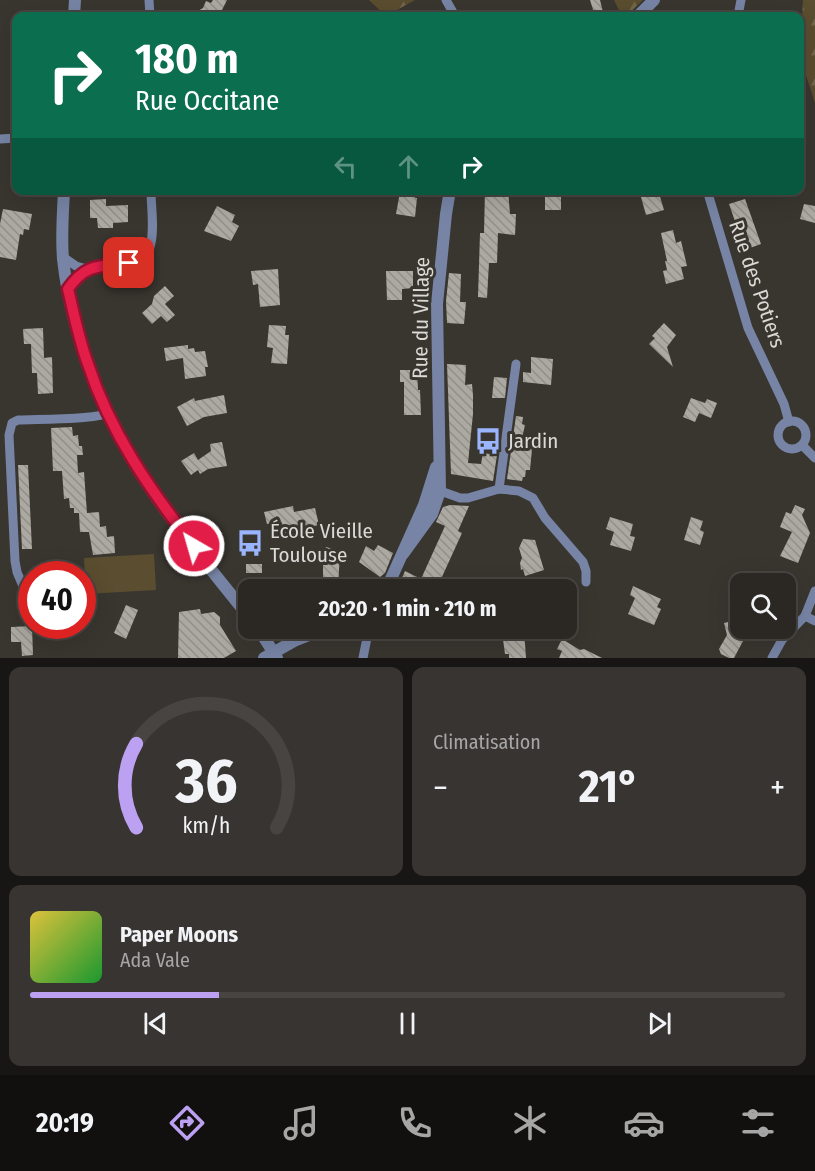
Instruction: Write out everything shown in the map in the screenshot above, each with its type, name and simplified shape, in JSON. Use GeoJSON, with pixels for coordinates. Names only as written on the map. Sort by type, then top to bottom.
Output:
{"type":"FeatureCollection","features":[{"type":"Feature","properties":{"kind":"street"},"geometry":{"type":"LineString","coordinates":[[642,12],[654,0]]}},
{"type":"Feature","properties":{"kind":"street"},"geometry":{"type":"LineString","coordinates":[[64,195],[63,257],[68,289],[88,366],[134,463],[149,487],[238,603]]}},
{"type":"Feature","properties":{"kind":"street"},"geometry":{"type":"LineString","coordinates":[[63,257],[76,266],[87,268],[129,263],[142,257],[149,249],[152,238],[151,195]]}},
{"type":"Feature","properties":{"kind":"street","name":"Rue du Village"},"geometry":{"type":"LineString","coordinates":[[391,579],[410,532],[435,489],[439,448],[437,304],[449,195]]}},
{"type":"Feature","properties":{"kind":"street","name":"Rue des Potiers"},"geometry":{"type":"LineString","coordinates":[[708,195],[748,328],[784,404],[789,422],[795,422],[803,428],[806,437],[802,445]]}},
{"type":"Feature","properties":{"kind":"street"},"geometry":{"type":"LineString","coordinates":[[68,289],[77,276],[87,268]]}},
{"type":"Feature","properties":{"kind":"street"},"geometry":{"type":"LineString","coordinates":[[499,489],[516,364]]}},
{"type":"Feature","properties":{"kind":"street"},"geometry":{"type":"LineString","coordinates":[[18,575],[15,561],[9,435],[12,423],[18,420],[85,417],[109,413]]}},
{"type":"Feature","properties":{"kind":"street"},"geometry":{"type":"LineString","coordinates":[[789,422],[780,428],[778,439],[787,448],[793,449],[802,445],[815,458]]}},
{"type":"Feature","properties":{"kind":"street"},"geometry":{"type":"LineString","coordinates":[[435,489],[460,498],[499,489],[519,491],[534,498],[545,518],[583,562],[586,582]]}},
{"type":"Feature","properties":{"kind":"street"},"geometry":{"type":"LineString","coordinates":[[772,658],[782,640],[805,616],[815,591]]}},
{"type":"Feature","properties":{"kind":"street"},"geometry":{"type":"LineString","coordinates":[[805,616],[815,621]]}},
{"type":"Feature","properties":{"kind":"street"},"geometry":{"type":"LineString","coordinates":[[264,639],[273,657],[294,641],[300,639]]}},
{"type":"Feature","properties":{"kind":"street"},"geometry":{"type":"LineString","coordinates":[[363,658],[367,639]]}},
{"type":"Feature","properties":{"kind":"green space"},"geometry":{"type":"Polygon","coordinates":[[[369,0],[415,0],[393,12],[382,12],[369,0]]]}},
{"type":"Feature","properties":{"kind":"green space"},"geometry":{"type":"Polygon","coordinates":[[[614,0],[643,0],[630,12],[620,12],[614,0]]]}},
{"type":"Feature","properties":{"kind":"green space"},"geometry":{"type":"Polygon","coordinates":[[[803,0],[815,0],[815,103],[804,69],[803,0]]]}},
{"type":"Feature","properties":{"kind":"green space"},"geometry":{"type":"Polygon","coordinates":[[[154,554],[156,590],[96,593],[96,561],[84,561],[84,558],[154,554]]]}},
{"type":"Feature","properties":{"kind":"building"},"geometry":{"type":"Polygon","coordinates":[[[213,0],[227,0],[221,12],[196,12],[203,8],[206,1],[211,3],[213,0]]]}},
{"type":"Feature","properties":{"kind":"building"},"geometry":{"type":"Polygon","coordinates":[[[590,0],[600,0],[603,12],[594,12],[590,0]]]}},
{"type":"Feature","properties":{"kind":"building"},"geometry":{"type":"Polygon","coordinates":[[[399,195],[415,195],[415,217],[396,214],[399,195]]]}},
{"type":"Feature","properties":{"kind":"building"},"geometry":{"type":"Polygon","coordinates":[[[485,195],[508,195],[510,214],[516,214],[515,235],[498,233],[497,263],[489,263],[487,298],[478,297],[480,233],[484,233],[485,195]]]}},
{"type":"Feature","properties":{"kind":"building"},"geometry":{"type":"Polygon","coordinates":[[[561,195],[561,210],[545,210],[545,196],[561,195]]]}},
{"type":"Feature","properties":{"kind":"building"},"geometry":{"type":"Polygon","coordinates":[[[640,195],[660,195],[664,210],[646,215],[640,195]]]}},
{"type":"Feature","properties":{"kind":"building"},"geometry":{"type":"Polygon","coordinates":[[[106,199],[106,206],[128,205],[128,222],[113,223],[113,228],[98,228],[97,218],[90,218],[90,200],[106,199]]]}},
{"type":"Feature","properties":{"kind":"building"},"geometry":{"type":"Polygon","coordinates":[[[745,199],[761,244],[739,252],[732,231],[736,224],[729,204],[745,199]]]}},
{"type":"Feature","properties":{"kind":"building"},"geometry":{"type":"Polygon","coordinates":[[[804,204],[815,206],[815,223],[800,219],[804,204]]]}},
{"type":"Feature","properties":{"kind":"building"},"geometry":{"type":"Polygon","coordinates":[[[217,206],[235,215],[232,222],[239,226],[231,241],[204,231],[217,206]]]}},
{"type":"Feature","properties":{"kind":"building"},"geometry":{"type":"Polygon","coordinates":[[[3,209],[32,214],[29,230],[24,229],[23,235],[20,234],[16,260],[0,257],[0,224],[3,209]]]}},
{"type":"Feature","properties":{"kind":"building"},"geometry":{"type":"Polygon","coordinates":[[[673,230],[676,243],[681,241],[687,266],[681,267],[684,279],[666,284],[663,271],[667,270],[665,261],[667,261],[661,233],[673,230]]]}},
{"type":"Feature","properties":{"kind":"building"},"geometry":{"type":"Polygon","coordinates":[[[278,269],[280,305],[260,307],[258,284],[253,285],[251,271],[278,269]]]}},
{"type":"Feature","properties":{"kind":"building"},"geometry":{"type":"Polygon","coordinates":[[[386,271],[413,271],[413,288],[402,289],[402,300],[387,300],[386,271]]]}},
{"type":"Feature","properties":{"kind":"building"},"geometry":{"type":"Polygon","coordinates":[[[449,273],[461,274],[460,302],[466,302],[464,324],[447,323],[446,301],[449,273]]]}},
{"type":"Feature","properties":{"kind":"building"},"geometry":{"type":"Polygon","coordinates":[[[165,286],[174,296],[165,304],[175,315],[167,322],[161,316],[152,324],[142,313],[152,304],[154,296],[165,286]]]}},
{"type":"Feature","properties":{"kind":"building"},"geometry":{"type":"Polygon","coordinates":[[[664,323],[676,335],[667,347],[673,367],[649,344],[655,338],[652,336],[664,323]]]}},
{"type":"Feature","properties":{"kind":"building"},"geometry":{"type":"Polygon","coordinates":[[[269,325],[286,326],[285,335],[289,335],[287,364],[271,363],[273,348],[267,347],[269,325]]]}},
{"type":"Feature","properties":{"kind":"building"},"geometry":{"type":"Polygon","coordinates":[[[43,328],[44,358],[52,357],[53,393],[38,394],[37,373],[32,373],[31,344],[24,344],[23,329],[43,328]]]}},
{"type":"Feature","properties":{"kind":"building"},"geometry":{"type":"Polygon","coordinates":[[[188,345],[188,349],[194,348],[195,352],[205,351],[208,367],[205,367],[206,376],[185,379],[183,358],[166,361],[164,348],[188,345]]]}},
{"type":"Feature","properties":{"kind":"building"},"geometry":{"type":"Polygon","coordinates":[[[531,357],[553,359],[551,385],[523,382],[523,372],[531,373],[531,357]]]}},
{"type":"Feature","properties":{"kind":"building"},"geometry":{"type":"Polygon","coordinates":[[[447,364],[466,365],[465,385],[472,384],[473,395],[468,463],[481,464],[483,453],[497,455],[493,481],[451,474],[447,364]]]}},
{"type":"Feature","properties":{"kind":"building"},"geometry":{"type":"Polygon","coordinates":[[[400,370],[417,370],[421,415],[404,415],[404,382],[400,382],[400,370]]]}},
{"type":"Feature","properties":{"kind":"building"},"geometry":{"type":"Polygon","coordinates":[[[494,377],[507,378],[505,398],[492,398],[494,377]]]}},
{"type":"Feature","properties":{"kind":"building"},"geometry":{"type":"Polygon","coordinates":[[[224,395],[227,413],[204,417],[187,426],[177,407],[194,398],[195,401],[224,395]]]}},
{"type":"Feature","properties":{"kind":"building"},"geometry":{"type":"Polygon","coordinates":[[[691,398],[705,403],[707,399],[717,403],[711,418],[699,413],[695,422],[683,417],[691,398]]]}},
{"type":"Feature","properties":{"kind":"building"},"geometry":{"type":"Polygon","coordinates":[[[516,416],[523,417],[522,424],[525,425],[520,447],[532,449],[530,470],[526,470],[522,481],[507,479],[516,416]]]}},
{"type":"Feature","properties":{"kind":"building"},"geometry":{"type":"Polygon","coordinates":[[[72,427],[73,436],[78,435],[79,446],[82,446],[83,455],[77,455],[78,473],[84,472],[87,513],[99,512],[100,527],[106,526],[107,537],[114,536],[115,553],[93,555],[89,532],[80,532],[79,513],[74,513],[74,508],[70,508],[69,498],[64,499],[62,471],[53,471],[51,428],[72,427]]]}},
{"type":"Feature","properties":{"kind":"building"},"geometry":{"type":"Polygon","coordinates":[[[222,442],[227,466],[208,469],[200,474],[198,470],[191,475],[181,461],[194,453],[198,460],[211,451],[210,444],[222,442]]]}},
{"type":"Feature","properties":{"kind":"building"},"geometry":{"type":"Polygon","coordinates":[[[18,465],[28,465],[32,549],[22,549],[18,465]]]}},
{"type":"Feature","properties":{"kind":"building"},"geometry":{"type":"Polygon","coordinates":[[[795,505],[805,509],[802,515],[810,533],[798,563],[780,556],[792,532],[780,527],[786,512],[791,514],[795,505]]]}},
{"type":"Feature","properties":{"kind":"building"},"geometry":{"type":"Polygon","coordinates":[[[293,506],[294,512],[315,508],[319,525],[297,529],[298,532],[276,537],[273,523],[267,524],[264,512],[293,506]]]}},
{"type":"Feature","properties":{"kind":"building"},"geometry":{"type":"Polygon","coordinates":[[[469,506],[458,531],[462,533],[441,579],[421,579],[445,526],[436,522],[443,507],[469,506]]]}},
{"type":"Feature","properties":{"kind":"building"},"geometry":{"type":"Polygon","coordinates":[[[610,517],[633,524],[630,536],[635,537],[631,551],[610,545],[614,532],[606,529],[610,517]]]}},
{"type":"Feature","properties":{"kind":"building"},"geometry":{"type":"Polygon","coordinates":[[[691,517],[703,521],[700,530],[704,532],[700,545],[684,540],[691,517]]]}},
{"type":"Feature","properties":{"kind":"building"},"geometry":{"type":"Polygon","coordinates":[[[523,539],[535,540],[544,570],[525,576],[523,569],[521,570],[522,558],[519,548],[523,539]]]}},
{"type":"Feature","properties":{"kind":"building"},"geometry":{"type":"Polygon","coordinates":[[[378,545],[393,553],[385,573],[380,577],[359,562],[366,546],[374,551],[378,545]]]}},
{"type":"Feature","properties":{"kind":"building"},"geometry":{"type":"Polygon","coordinates":[[[326,547],[340,551],[339,579],[323,579],[323,556],[326,547]]]}},
{"type":"Feature","properties":{"kind":"building"},"geometry":{"type":"Polygon","coordinates":[[[246,564],[262,564],[262,573],[246,573],[246,564]]]}},
{"type":"Feature","properties":{"kind":"building"},"geometry":{"type":"Polygon","coordinates":[[[405,571],[421,579],[402,579],[405,571]]]}},
{"type":"Feature","properties":{"kind":"building"},"geometry":{"type":"Polygon","coordinates":[[[633,586],[661,599],[657,607],[661,609],[654,625],[628,614],[635,598],[630,595],[633,586]]]}},
{"type":"Feature","properties":{"kind":"building"},"geometry":{"type":"Polygon","coordinates":[[[126,605],[138,610],[126,639],[114,633],[126,605]]]}},
{"type":"Feature","properties":{"kind":"building"},"geometry":{"type":"Polygon","coordinates":[[[200,609],[201,614],[214,612],[220,617],[220,625],[236,651],[224,658],[178,658],[179,612],[200,609]]]}},
{"type":"Feature","properties":{"kind":"building"},"geometry":{"type":"Polygon","coordinates":[[[730,622],[730,639],[746,639],[734,658],[721,654],[719,649],[727,635],[724,623],[730,622]]]}},
{"type":"Feature","properties":{"kind":"building"},"geometry":{"type":"Polygon","coordinates":[[[11,627],[18,627],[18,639],[32,639],[33,655],[22,656],[21,642],[11,642],[11,627]]]}},
{"type":"Feature","properties":{"kind":"building"},"geometry":{"type":"Polygon","coordinates":[[[503,639],[525,639],[526,658],[509,658],[509,654],[505,654],[503,639]]]}},
{"type":"Feature","properties":{"kind":"building"},"geometry":{"type":"Polygon","coordinates":[[[562,639],[580,650],[584,649],[602,658],[559,658],[562,651],[557,649],[562,639]]]}},
{"type":"Feature","properties":{"kind":"place","name":"Jardin"},"geometry":{"type":"Point","coordinates":[488,441]}},
{"type":"Feature","properties":{"kind":"place","name":"École Vieille Toulouse"},"geometry":{"type":"Point","coordinates":[250,543]}},
{"type":"Feature","properties":{"kind":"route"},"geometry":{"type":"LineString","coordinates":[[129,263],[87,268],[77,276],[68,289],[77,330],[94,382],[134,463],[149,487],[194,546]]}}]}
